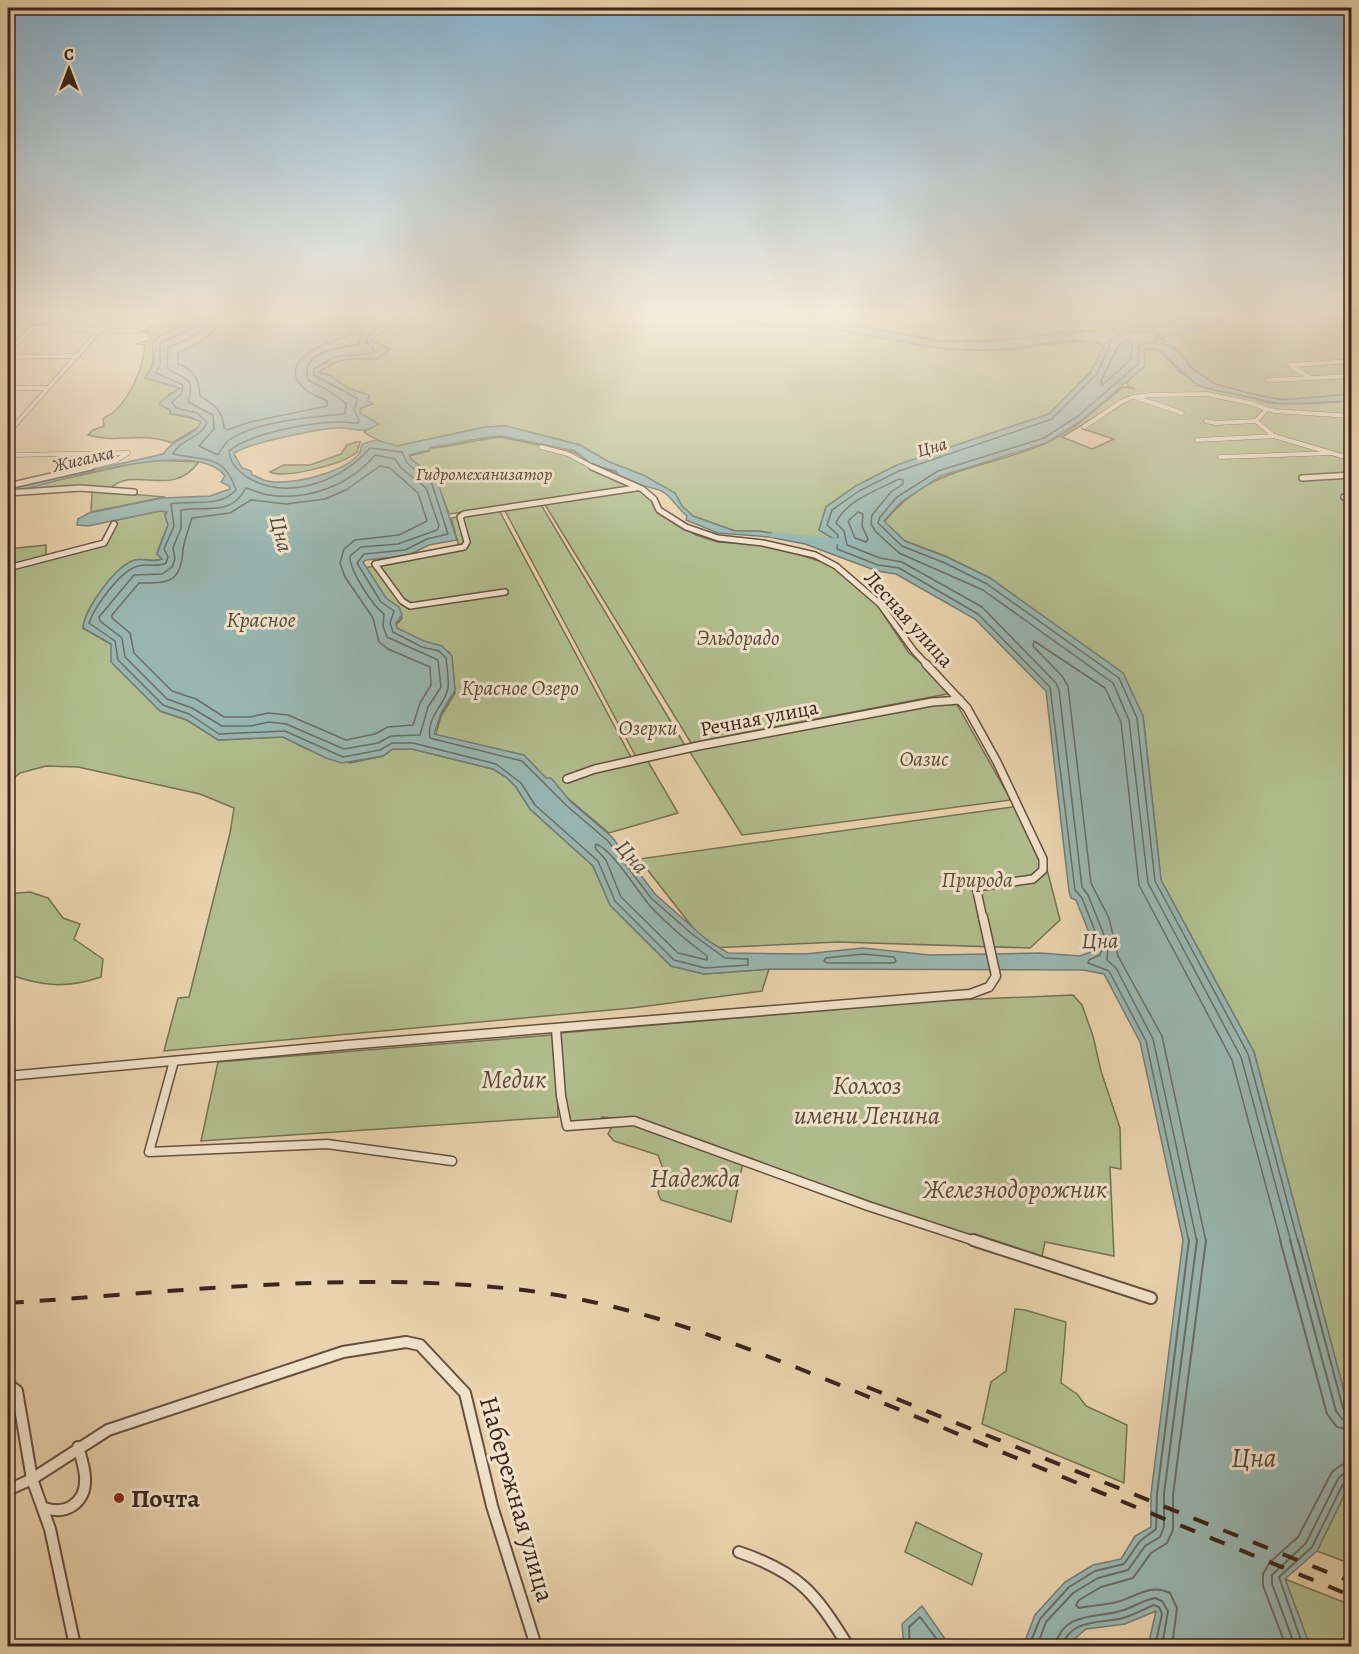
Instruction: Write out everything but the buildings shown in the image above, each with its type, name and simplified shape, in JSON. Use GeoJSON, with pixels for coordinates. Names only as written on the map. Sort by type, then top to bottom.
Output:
{"type":"FeatureCollection","features":[{"type":"Feature","properties":{"kind":"street"},"geometry":{"type":"LineString","coordinates":[[8,433],[46,390]]}},
{"type":"Feature","properties":{"kind":"street"},"geometry":{"type":"LineString","coordinates":[[1084,427],[1135,396],[1207,394],[1250,403],[1266,410],[1352,416]]}},
{"type":"Feature","properties":{"kind":"street"},"geometry":{"type":"LineString","coordinates":[[1135,396],[1182,413]]}},
{"type":"Feature","properties":{"kind":"street"},"geometry":{"type":"LineString","coordinates":[[1206,421],[1223,423],[1256,421],[1266,410]]}},
{"type":"Feature","properties":{"kind":"street"},"geometry":{"type":"LineString","coordinates":[[1256,421],[1275,436]]}},
{"type":"Feature","properties":{"kind":"street"},"geometry":{"type":"LineString","coordinates":[[1197,440],[1275,436],[1352,459]]}},
{"type":"Feature","properties":{"kind":"street","name":"Лесная улица"},"geometry":{"type":"LineString","coordinates":[[541,447],[568,454],[642,489],[654,499],[659,510],[686,527],[708,536],[797,549],[816,555],[836,566],[878,601],[914,651],[960,700],[997,762],[1043,859],[1043,870],[1033,879],[976,887],[996,976],[987,988],[970,994],[556,1029]]}},
{"type":"Feature","properties":{"kind":"street"},"geometry":{"type":"LineString","coordinates":[[8,455],[128,453],[115,461],[8,486]]}},
{"type":"Feature","properties":{"kind":"street"},"geometry":{"type":"LineString","coordinates":[[1220,457],[1334,453]]}},
{"type":"Feature","properties":{"kind":"street"},"geometry":{"type":"LineString","coordinates":[[1302,478],[1352,475]]}},
{"type":"Feature","properties":{"kind":"street"},"geometry":{"type":"LineString","coordinates":[[8,493],[80,488],[134,492]]}},
{"type":"Feature","properties":{"kind":"street"},"geometry":{"type":"LineString","coordinates":[[505,592],[410,606],[402,601],[375,564],[464,547],[467,542],[460,517],[464,514],[636,488]]}},
{"type":"Feature","properties":{"kind":"street"},"geometry":{"type":"LineString","coordinates":[[1344,497],[1352,497]]}},
{"type":"Feature","properties":{"kind":"street"},"geometry":{"type":"LineString","coordinates":[[8,568],[104,543],[114,524]]}},
{"type":"Feature","properties":{"kind":"street","name":"Речная улица"},"geometry":{"type":"LineString","coordinates":[[567,779],[595,769],[698,746],[921,704],[960,700]]}},
{"type":"Feature","properties":{"kind":"street"},"geometry":{"type":"LineString","coordinates":[[8,1076],[556,1029],[563,1122],[567,1126],[597,1125],[617,1119],[634,1121],[868,1206],[1150,1298]]}},
{"type":"Feature","properties":{"kind":"street"},"geometry":{"type":"LineString","coordinates":[[174,1061],[149,1152],[327,1144],[452,1161]]}},
{"type":"Feature","properties":{"kind":"street","name":"Набережная улица"},"geometry":{"type":"LineString","coordinates":[[78,1447],[108,1430],[343,1352],[406,1342],[420,1345],[465,1393],[492,1506],[536,1647]]}},
{"type":"Feature","properties":{"kind":"street"},"geometry":{"type":"LineString","coordinates":[[12,1388],[32,1479],[50,1529],[75,1647]]}},
{"type":"Feature","properties":{"kind":"street"},"geometry":{"type":"LineString","coordinates":[[8,1490],[32,1479],[78,1447],[86,1482],[84,1493],[74,1505],[65,1510],[54,1512],[44,1508]]}},
{"type":"Feature","properties":{"kind":"street"},"geometry":{"type":"LineString","coordinates":[[739,1552],[764,1560],[793,1575],[813,1592],[848,1647]]}},
{"type":"Feature","properties":{"kind":"green space"},"geometry":{"type":"Polygon","coordinates":[[[130,390],[176,390],[168,395],[171,414],[202,422],[199,427],[172,443],[150,438],[109,438],[88,435],[93,430],[104,426],[103,419],[114,412],[130,390]]]}},
{"type":"Feature","properties":{"kind":"green space"},"geometry":{"type":"Polygon","coordinates":[[[353,390],[1072,390],[1049,414],[897,465],[856,486],[826,507],[819,530],[835,539],[808,540],[759,531],[735,531],[693,516],[682,506],[675,493],[643,475],[607,461],[580,445],[506,426],[486,427],[397,446],[384,443],[364,432],[378,424],[360,413],[359,409],[372,404],[368,401],[367,394],[353,390]]]}},
{"type":"Feature","properties":{"kind":"green space"},"geometry":{"type":"Polygon","coordinates":[[[1119,390],[1231,390],[1269,403],[1302,404],[1351,401],[1351,1418],[1254,1052],[1161,880],[1143,716],[1034,612],[990,578],[947,557],[905,541],[884,522],[902,503],[940,478],[1023,452],[1056,438],[1119,390]],[[1129,396],[1062,437],[1092,449],[1114,439],[1083,429],[1132,398],[1129,396]]]}},
{"type":"Feature","properties":{"kind":"green space"},"geometry":{"type":"Polygon","coordinates":[[[1237,390],[1351,390],[1351,394],[1292,400],[1265,398],[1237,390]]]}},
{"type":"Feature","properties":{"kind":"green space","name":"Гидромеханизатор"},"geometry":{"type":"Polygon","coordinates":[[[501,437],[576,453],[594,467],[617,472],[625,481],[644,486],[449,514],[442,496],[409,456],[429,451],[431,448],[501,437]]]}},
{"type":"Feature","properties":{"kind":"green space"},"geometry":{"type":"Polygon","coordinates":[[[360,442],[357,452],[340,461],[301,472],[278,474],[270,472],[284,465],[310,465],[341,454],[347,445],[360,442]]]}},
{"type":"Feature","properties":{"kind":"green space"},"geometry":{"type":"Polygon","coordinates":[[[150,460],[199,462],[188,473],[177,479],[131,480],[120,482],[109,489],[83,488],[8,496],[8,491],[150,460]]]}},
{"type":"Feature","properties":{"kind":"green space","name":"Эльдорадо"},"geometry":{"type":"Polygon","coordinates":[[[643,488],[664,515],[696,535],[718,542],[769,545],[835,566],[876,603],[909,653],[952,693],[691,743],[544,503],[643,488]]]}},
{"type":"Feature","properties":{"kind":"green space"},"geometry":{"type":"Polygon","coordinates":[[[92,491],[165,497],[91,512],[92,491]]]}},
{"type":"Feature","properties":{"kind":"green space","name":"Озерки"},"geometry":{"type":"Polygon","coordinates":[[[540,503],[686,747],[636,757],[504,509],[540,503]]]}},
{"type":"Feature","properties":{"kind":"green space","name":"Красное Озеро"},"geometry":{"type":"Polygon","coordinates":[[[499,510],[633,761],[646,758],[678,813],[609,833],[547,781],[435,737],[441,716],[455,693],[452,659],[449,652],[397,630],[396,625],[402,618],[399,609],[389,603],[364,568],[460,550],[451,518],[499,510]]]}},
{"type":"Feature","properties":{"kind":"green space"},"geometry":{"type":"Polygon","coordinates":[[[167,511],[165,515],[168,525],[157,553],[162,559],[135,560],[119,570],[95,599],[83,628],[111,644],[160,711],[187,720],[218,740],[284,737],[305,748],[350,763],[383,756],[393,749],[412,749],[493,769],[506,777],[516,787],[530,809],[593,866],[610,905],[671,966],[704,974],[769,969],[762,991],[632,1008],[164,1051],[178,998],[189,997],[230,833],[234,808],[200,794],[78,767],[46,766],[20,773],[8,783],[8,549],[46,545],[46,555],[102,541],[112,521],[167,511]]]}},
{"type":"Feature","properties":{"kind":"green space","name":"Оазис"},"geometry":{"type":"Polygon","coordinates":[[[955,701],[1011,800],[742,835],[688,749],[955,701]]]}},
{"type":"Feature","properties":{"kind":"green space","name":"Природа"},"geometry":{"type":"Polygon","coordinates":[[[1020,806],[1048,873],[1060,920],[1030,948],[838,942],[711,948],[639,859],[1020,806]]]}},
{"type":"Feature","properties":{"kind":"green space"},"geometry":{"type":"Polygon","coordinates":[[[30,892],[48,898],[63,918],[80,924],[74,939],[103,959],[101,977],[76,983],[54,984],[8,974],[8,894],[30,892]]]}},
{"type":"Feature","properties":{"kind":"green space","name":"Колхоз имени Ленина"},"geometry":{"type":"Polygon","coordinates":[[[1073,995],[1082,1005],[1093,1036],[1101,1071],[1120,1128],[1121,1169],[1110,1167],[1114,1256],[1045,1242],[1041,1261],[634,1120],[602,1117],[597,1122],[566,1122],[560,1033],[932,1001],[1073,995]]]}},
{"type":"Feature","properties":{"kind":"green space","name":"Медик"},"geometry":{"type":"Polygon","coordinates":[[[552,1035],[556,1037],[558,1117],[201,1141],[218,1062],[552,1035]]]}},
{"type":"Feature","properties":{"kind":"green space","name":"Надежда"},"geometry":{"type":"Polygon","coordinates":[[[615,1121],[627,1122],[743,1162],[731,1222],[661,1200],[658,1193],[663,1169],[658,1155],[614,1141],[608,1134],[615,1121]]]}},
{"type":"Feature","properties":{"kind":"green space"},"geometry":{"type":"Polygon","coordinates":[[[1015,1309],[1066,1322],[1061,1383],[1077,1394],[1086,1406],[1127,1425],[1124,1483],[982,1424],[991,1382],[1006,1371],[1015,1309]]]}},
{"type":"Feature","properties":{"kind":"green space"},"geometry":{"type":"Polygon","coordinates":[[[1351,1481],[1351,1564],[1317,1551],[1351,1481]]]}},
{"type":"Feature","properties":{"kind":"green space"},"geometry":{"type":"Polygon","coordinates":[[[916,1522],[982,1554],[972,1585],[905,1552],[916,1522]]]}},
{"type":"Feature","properties":{"kind":"green space"},"geometry":{"type":"Polygon","coordinates":[[[1285,1579],[1351,1605],[1351,1646],[1310,1646],[1285,1579]]]}},
{"type":"Feature","properties":{"kind":"water","name":"Красное"},"geometry":{"type":"Polygon","coordinates":[[[177,390],[353,390],[369,395],[368,401],[373,404],[360,408],[360,413],[379,424],[373,427],[363,430],[338,428],[301,434],[266,441],[234,454],[242,468],[251,471],[252,475],[262,480],[286,482],[331,472],[354,459],[360,452],[362,444],[376,440],[397,446],[486,427],[506,426],[580,445],[607,461],[643,475],[675,493],[682,506],[693,516],[735,531],[759,531],[808,540],[834,539],[819,530],[826,507],[856,486],[897,465],[1049,414],[1073,390],[1117,390],[1081,421],[1046,443],[941,476],[901,502],[884,521],[905,541],[947,557],[990,578],[1123,673],[1143,716],[1161,880],[1254,1052],[1351,1418],[1351,1481],[1317,1551],[1285,1579],[1310,1646],[1148,1646],[1156,1611],[1125,1624],[1086,1629],[1066,1646],[1023,1646],[1035,1615],[1065,1582],[1093,1565],[1121,1559],[1135,1536],[1151,1527],[1151,1494],[1183,1240],[1140,1042],[1104,974],[1083,970],[769,969],[704,974],[671,966],[610,905],[593,866],[530,809],[516,787],[506,777],[493,769],[412,749],[393,749],[383,756],[342,763],[326,758],[283,737],[218,740],[187,720],[160,711],[111,662],[111,644],[83,628],[95,599],[119,570],[135,560],[162,559],[157,554],[168,525],[165,515],[167,512],[160,511],[88,526],[77,525],[78,519],[89,513],[162,498],[210,496],[230,489],[221,482],[225,476],[210,465],[187,460],[159,461],[96,471],[21,490],[8,491],[8,489],[163,454],[172,444],[194,431],[201,422],[188,416],[170,414],[170,410],[160,405],[160,402],[177,390]],[[501,436],[431,447],[429,450],[409,455],[437,480],[457,540],[429,545],[407,556],[363,562],[386,598],[399,607],[402,615],[396,623],[397,628],[424,641],[442,646],[452,656],[455,690],[441,713],[434,734],[524,755],[546,778],[551,778],[571,802],[612,837],[655,894],[707,940],[728,953],[805,954],[863,948],[930,955],[1040,953],[1080,956],[1096,950],[1076,900],[1071,898],[1069,891],[1046,691],[975,619],[896,574],[877,571],[805,544],[769,537],[718,533],[686,520],[687,516],[666,494],[657,489],[625,480],[616,471],[593,465],[575,451],[501,436]]]}},
{"type":"Feature","properties":{"kind":"water"},"geometry":{"type":"Polygon","coordinates":[[[1215,390],[1239,390],[1281,400],[1351,394],[1351,401],[1281,404],[1215,390]]]}},
{"type":"Feature","properties":{"kind":"water"},"geometry":{"type":"Polygon","coordinates":[[[922,1606],[950,1646],[904,1646],[902,1624],[922,1606]]]}},
{"type":"Feature","properties":{"kind":"waterway","name":"Цна"},"geometry":{"type":"LineString","coordinates":[[773,535],[842,542]]}},
{"type":"Feature","properties":{"kind":"railway"},"geometry":{"type":"LineString","coordinates":[[8,1303],[261,1285],[389,1282],[514,1289],[568,1297],[674,1324],[777,1360],[1352,1596]]}},
{"type":"Feature","properties":{"kind":"railway"},"geometry":{"type":"LineString","coordinates":[[867,1387],[1352,1582]]}},
{"type":"Feature","properties":{"kind":"place","name":"Почта"},"geometry":{"type":"Point","coordinates":[119,1498]}},
{"type":"Feature","properties":{"kind":"water label","name":"Жигалка"},"geometry":{"type":"Point","coordinates":[83,459]}},
{"type":"Feature","properties":{"kind":"park label","name":"Железнодорожник"},"geometry":{"type":"Point","coordinates":[1015,1189]}}]}
